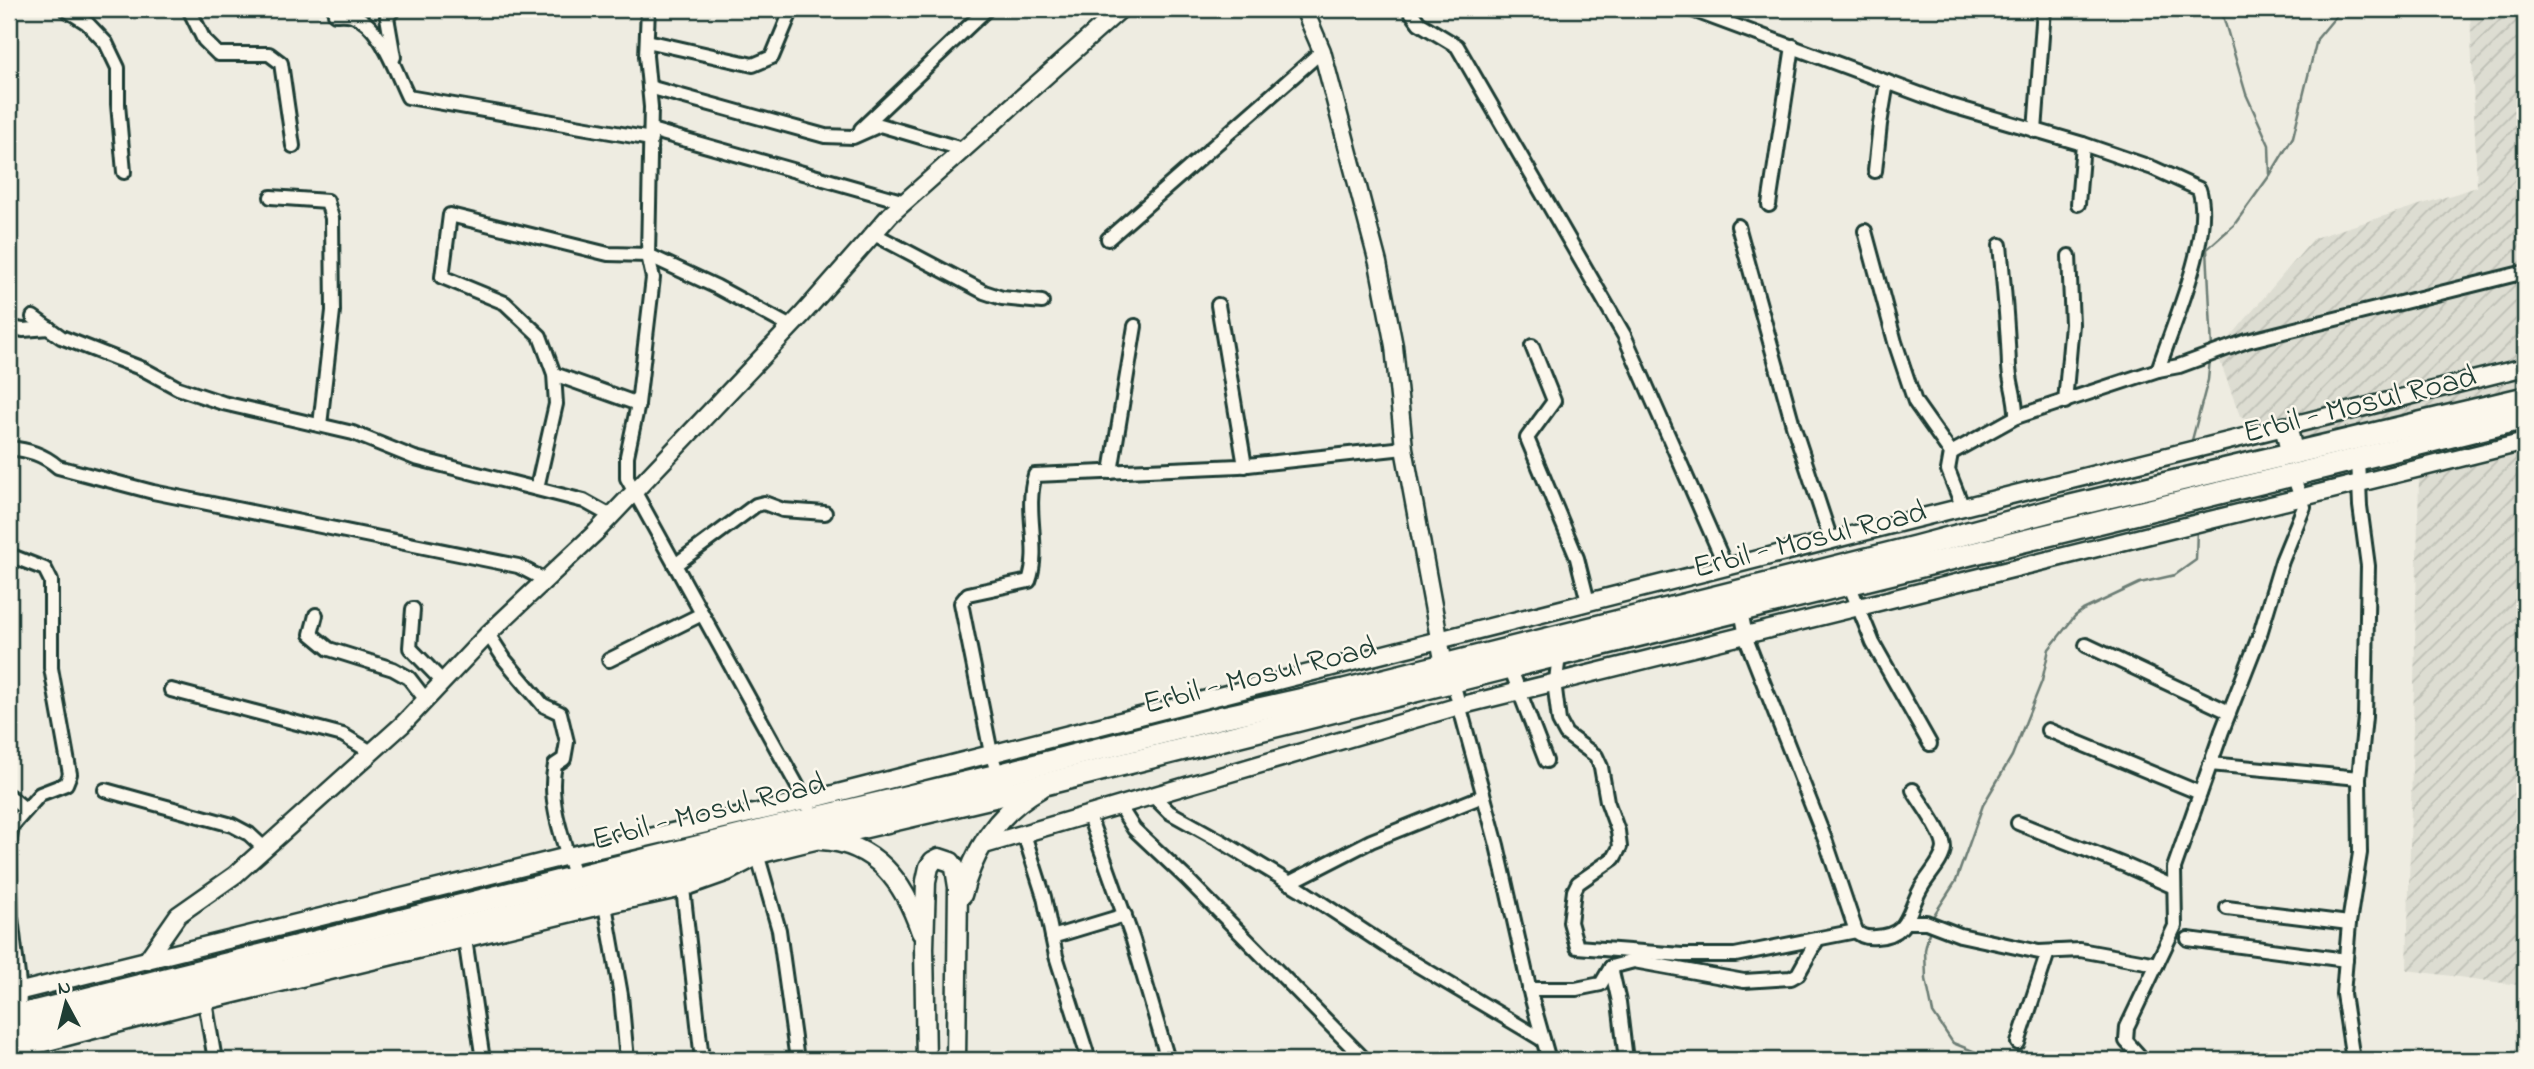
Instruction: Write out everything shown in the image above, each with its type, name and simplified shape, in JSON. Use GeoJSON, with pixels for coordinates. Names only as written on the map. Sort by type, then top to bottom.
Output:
{"type":"FeatureCollection","features":[{"type":"Feature","properties":{"kind":"highway","name":"Erbil - Mosul Road"},"geometry":{"type":"LineString","coordinates":[[9,1037],[204,994],[283,960],[811,810],[998,775],[1223,717],[1344,690],[1510,667],[1849,584],[2194,489],[2291,453],[2525,398]]}},
{"type":"Feature","properties":{"kind":"highway","name":"Erbil - Mosul Road"},"geometry":{"type":"LineString","coordinates":[[14,1017],[766,852],[1013,792],[2054,510],[2293,475],[2525,418]]}},
{"type":"Feature","properties":{"kind":"highway"},"geometry":{"type":"LineString","coordinates":[[2286,428],[2291,453]]}},
{"type":"Feature","properties":{"kind":"main road"},"geometry":{"type":"LineString","coordinates":[[146,961],[178,915],[235,875],[370,752],[611,516],[791,327],[905,202],[1121,9]]}},
{"type":"Feature","properties":{"kind":"main road"},"geometry":{"type":"LineString","coordinates":[[1304,9],[1322,51],[1377,263],[1394,346],[1404,448],[1438,641],[1448,674]]}},
{"type":"Feature","properties":{"kind":"main road"},"geometry":{"type":"LineString","coordinates":[[14,993],[568,856],[811,810],[991,753],[2525,367]]}},
{"type":"Feature","properties":{"kind":"main road"},"geometry":{"type":"LineString","coordinates":[[981,846],[1459,706],[2525,442]]}},
{"type":"Feature","properties":{"kind":"main road"},"geometry":{"type":"LineString","coordinates":[[958,919],[965,885],[981,846],[997,823],[1037,790],[1066,777]]}},
{"type":"Feature","properties":{"kind":"main road"},"geometry":{"type":"LineString","coordinates":[[800,842],[840,841],[866,851],[877,859],[909,904],[917,920],[924,948]]}},
{"type":"Feature","properties":{"kind":"main road"},"geometry":{"type":"LineString","coordinates":[[9,1052],[204,994],[465,939],[683,888],[728,872],[766,852]]}},
{"type":"Feature","properties":{"kind":"main road"},"geometry":{"type":"LineString","coordinates":[[926,1060],[924,948],[927,874],[933,862],[939,858],[951,862],[955,868],[958,919],[956,1060]]}},
{"type":"Feature","properties":{"kind":"street"},"geometry":{"type":"LineString","coordinates":[[65,9],[87,23],[106,43],[118,68],[124,172]]}},
{"type":"Feature","properties":{"kind":"street"},"geometry":{"type":"LineString","coordinates":[[189,9],[204,40],[218,54],[269,54],[281,63],[293,146]]}},
{"type":"Feature","properties":{"kind":"street"},"geometry":{"type":"LineString","coordinates":[[394,9],[387,17],[395,65],[408,97],[651,135],[905,202]]}},
{"type":"Feature","properties":{"kind":"street"},"geometry":{"type":"LineString","coordinates":[[648,9],[651,135],[648,255],[653,278],[638,404],[627,456],[627,478],[811,810]]}},
{"type":"Feature","properties":{"kind":"street"},"geometry":{"type":"LineString","coordinates":[[647,41],[753,65],[772,57],[792,9]]}},
{"type":"Feature","properties":{"kind":"street"},"geometry":{"type":"LineString","coordinates":[[853,137],[987,9]]}},
{"type":"Feature","properties":{"kind":"street"},"geometry":{"type":"LineString","coordinates":[[1409,9],[1419,23],[1457,46],[1624,335],[1726,567]]}},
{"type":"Feature","properties":{"kind":"street"},"geometry":{"type":"LineString","coordinates":[[1689,9],[1949,105],[2083,144],[2153,168],[2199,189],[2203,202],[2201,235],[2158,370]]}},
{"type":"Feature","properties":{"kind":"street"},"geometry":{"type":"LineString","coordinates":[[2035,131],[2044,9]]}},
{"type":"Feature","properties":{"kind":"street"},"geometry":{"type":"LineString","coordinates":[[335,14],[352,15],[371,29],[395,65]]}},
{"type":"Feature","properties":{"kind":"street"},"geometry":{"type":"LineString","coordinates":[[1769,205],[1793,46]]}},
{"type":"Feature","properties":{"kind":"street"},"geometry":{"type":"LineString","coordinates":[[1108,239],[1322,51]]}},
{"type":"Feature","properties":{"kind":"street"},"geometry":{"type":"LineString","coordinates":[[1875,171],[1887,82]]}},
{"type":"Feature","properties":{"kind":"street"},"geometry":{"type":"LineString","coordinates":[[649,87],[825,136],[853,137],[880,125],[962,149]]}},
{"type":"Feature","properties":{"kind":"street"},"geometry":{"type":"LineString","coordinates":[[2078,204],[2083,144]]}},
{"type":"Feature","properties":{"kind":"street"},"geometry":{"type":"LineString","coordinates":[[271,197],[327,201],[332,218],[333,311],[320,425]]}},
{"type":"Feature","properties":{"kind":"street"},"geometry":{"type":"LineString","coordinates":[[537,488],[556,404],[554,374],[540,336],[505,303],[442,277],[450,215],[608,254],[648,255],[717,287],[791,327]]}},
{"type":"Feature","properties":{"kind":"street"},"geometry":{"type":"LineString","coordinates":[[1738,226],[1793,425],[1831,540]]}},
{"type":"Feature","properties":{"kind":"street"},"geometry":{"type":"LineString","coordinates":[[1865,232],[1895,342],[1915,402],[1951,453],[1948,470],[1963,508]]}},
{"type":"Feature","properties":{"kind":"street"},"geometry":{"type":"LineString","coordinates":[[874,234],[984,292],[1002,298],[1042,302]]}},
{"type":"Feature","properties":{"kind":"street"},"geometry":{"type":"LineString","coordinates":[[2000,245],[2010,349],[2009,370],[2017,402],[2016,417]]}},
{"type":"Feature","properties":{"kind":"street"},"geometry":{"type":"LineString","coordinates":[[2065,402],[2072,324],[2069,256]]}},
{"type":"Feature","properties":{"kind":"street"},"geometry":{"type":"LineString","coordinates":[[1951,453],[2016,417],[2158,370],[2179,366],[2246,341],[2525,272]]}},
{"type":"Feature","properties":{"kind":"street"},"geometry":{"type":"LineString","coordinates":[[1219,305],[1245,466]]}},
{"type":"Feature","properties":{"kind":"street"},"geometry":{"type":"LineString","coordinates":[[33,317],[61,337],[143,369],[178,388],[223,403],[353,433],[415,458],[584,501],[611,516]]}},
{"type":"Feature","properties":{"kind":"street"},"geometry":{"type":"LineString","coordinates":[[1111,472],[1135,326]]}},
{"type":"Feature","properties":{"kind":"street"},"geometry":{"type":"LineString","coordinates":[[9,327],[23,330],[48,328]]}},
{"type":"Feature","properties":{"kind":"street"},"geometry":{"type":"LineString","coordinates":[[1532,346],[1554,401],[1527,438],[1577,558],[1588,602]]}},
{"type":"Feature","properties":{"kind":"street"},"geometry":{"type":"LineString","coordinates":[[554,374],[638,404]]}},
{"type":"Feature","properties":{"kind":"street"},"geometry":{"type":"LineString","coordinates":[[9,448],[47,457],[58,467],[153,492],[517,566],[545,580]]}},
{"type":"Feature","properties":{"kind":"street"},"geometry":{"type":"LineString","coordinates":[[998,775],[991,753],[961,603],[968,593],[1029,581],[1034,568],[1030,493],[1035,475],[1245,466],[1404,448]]}},
{"type":"Feature","properties":{"kind":"street"},"geometry":{"type":"LineString","coordinates":[[2353,1060],[2343,994],[2349,923],[2360,853],[2359,778],[2365,717],[2368,566],[2358,458]]}},
{"type":"Feature","properties":{"kind":"street"},"geometry":{"type":"LineString","coordinates":[[2143,1060],[2126,1041],[2127,1027],[2175,926],[2174,868],[2229,712],[2260,634],[2281,561],[2304,507],[2293,475]]}},
{"type":"Feature","properties":{"kind":"street"},"geometry":{"type":"LineString","coordinates":[[675,565],[756,505],[764,503],[783,510],[825,513]]}},
{"type":"Feature","properties":{"kind":"street"},"geometry":{"type":"LineString","coordinates":[[9,555],[45,569],[51,581],[51,668],[70,774],[66,784],[40,793],[12,826],[9,845],[14,1017]]}},
{"type":"Feature","properties":{"kind":"street"},"geometry":{"type":"LineString","coordinates":[[1849,584],[1873,643],[1930,744]]}},
{"type":"Feature","properties":{"kind":"street"},"geometry":{"type":"LineString","coordinates":[[413,609],[410,648],[443,682]]}},
{"type":"Feature","properties":{"kind":"street"},"geometry":{"type":"LineString","coordinates":[[1741,611],[1746,635],[1826,842],[1856,932],[1860,935],[1872,938],[1897,932],[1906,922],[1919,890],[1942,855],[1944,846],[1941,837],[1913,790]]}},
{"type":"Feature","properties":{"kind":"street"},"geometry":{"type":"LineString","coordinates":[[608,660],[702,614]]}},
{"type":"Feature","properties":{"kind":"street"},"geometry":{"type":"LineString","coordinates":[[316,615],[311,634],[328,649],[393,669],[409,678],[426,700]]}},
{"type":"Feature","properties":{"kind":"street"},"geometry":{"type":"LineString","coordinates":[[488,634],[505,660],[543,705],[560,713],[567,742],[564,759],[555,765],[552,777],[559,827],[575,878]]}},
{"type":"Feature","properties":{"kind":"street"},"geometry":{"type":"LineString","coordinates":[[2087,645],[2229,712]]}},
{"type":"Feature","properties":{"kind":"street"},"geometry":{"type":"LineString","coordinates":[[1559,655],[1556,682],[1559,721],[1562,728],[1596,756],[1601,767],[1607,801],[1618,831],[1620,847],[1614,858],[1578,883],[1574,891],[1570,922],[1577,947],[1682,956],[1735,955],[1856,932]]}},
{"type":"Feature","properties":{"kind":"street"},"geometry":{"type":"LineString","coordinates":[[1510,667],[1546,761]]}},
{"type":"Feature","properties":{"kind":"street"},"geometry":{"type":"LineString","coordinates":[[1448,674],[1497,845],[1529,989],[1549,1060]]}},
{"type":"Feature","properties":{"kind":"street"},"geometry":{"type":"LineString","coordinates":[[171,690],[343,735],[370,752]]}},
{"type":"Feature","properties":{"kind":"street"},"geometry":{"type":"LineString","coordinates":[[2048,730],[2200,793]]}},
{"type":"Feature","properties":{"kind":"street"},"geometry":{"type":"LineString","coordinates":[[2210,764],[2359,778]]}},
{"type":"Feature","properties":{"kind":"street"},"geometry":{"type":"LineString","coordinates":[[105,790],[232,825],[249,834],[264,848]]}},
{"type":"Feature","properties":{"kind":"street"},"geometry":{"type":"LineString","coordinates":[[9,796],[26,810]]}},
{"type":"Feature","properties":{"kind":"street"},"geometry":{"type":"LineString","coordinates":[[1289,883],[1371,841],[1483,796]]}},
{"type":"Feature","properties":{"kind":"street"},"geometry":{"type":"LineString","coordinates":[[1154,797],[1169,812],[1543,1040]]}},
{"type":"Feature","properties":{"kind":"street"},"geometry":{"type":"LineString","coordinates":[[1120,807],[1134,829],[1187,879],[1365,1060]]}},
{"type":"Feature","properties":{"kind":"street"},"geometry":{"type":"LineString","coordinates":[[1089,816],[1125,915],[1168,1060]]}},
{"type":"Feature","properties":{"kind":"street"},"geometry":{"type":"LineString","coordinates":[[2018,823],[2174,887]]}},
{"type":"Feature","properties":{"kind":"street"},"geometry":{"type":"LineString","coordinates":[[1024,834],[1044,897],[1056,956],[1089,1060]]}},
{"type":"Feature","properties":{"kind":"street"},"geometry":{"type":"LineString","coordinates":[[766,852],[797,1060]]}},
{"type":"Feature","properties":{"kind":"street"},"geometry":{"type":"LineString","coordinates":[[683,888],[702,1060]]}},
{"type":"Feature","properties":{"kind":"street"},"geometry":{"type":"LineString","coordinates":[[605,905],[621,995],[627,1060]]}},
{"type":"Feature","properties":{"kind":"street"},"geometry":{"type":"LineString","coordinates":[[2227,908],[2349,923]]}},
{"type":"Feature","properties":{"kind":"street"},"geometry":{"type":"LineString","coordinates":[[1052,936],[1125,915]]}},
{"type":"Feature","properties":{"kind":"street"},"geometry":{"type":"LineString","coordinates":[[1906,922],[1926,922],[1960,935],[2026,950],[2080,950],[2157,964]]}},
{"type":"Feature","properties":{"kind":"street"},"geometry":{"type":"LineString","coordinates":[[465,939],[483,1060]]}},
{"type":"Feature","properties":{"kind":"street"},"geometry":{"type":"LineString","coordinates":[[2188,939],[2346,960]]}},
{"type":"Feature","properties":{"kind":"street"},"geometry":{"type":"LineString","coordinates":[[1529,989],[1576,989],[1601,984],[1611,967],[1634,961],[1744,981],[1791,978],[1798,974],[1817,940]]}},
{"type":"Feature","properties":{"kind":"street"},"geometry":{"type":"LineString","coordinates":[[2018,1043],[2048,952]]}},
{"type":"Feature","properties":{"kind":"street"},"geometry":{"type":"LineString","coordinates":[[1611,967],[1619,1002],[1626,1060]]}},
{"type":"Feature","properties":{"kind":"street"},"geometry":{"type":"LineString","coordinates":[[204,994],[215,1060]]}},
{"type":"Feature","properties":{"kind":"shaded area"},"geometry":{"type":"Polygon","coordinates":[[[2525,9],[2525,986],[2407,970],[2419,479],[2240,416],[2217,353],[2314,238],[2477,187],[2470,10],[2525,9]]]}},
{"type":"Feature","properties":{"kind":"waterway"},"geometry":{"type":"LineString","coordinates":[[2221,9],[2246,94],[2269,145],[2270,175]]}},
{"type":"Feature","properties":{"kind":"waterway"},"geometry":{"type":"LineString","coordinates":[[2212,349],[2207,249],[2234,225],[2293,137],[2317,39],[2342,9]]}},
{"type":"Feature","properties":{"kind":"waterway"},"geometry":{"type":"LineString","coordinates":[[2191,444],[2208,380],[2210,359]]}},
{"type":"Feature","properties":{"kind":"waterway"},"geometry":{"type":"LineString","coordinates":[[1932,918],[1956,881],[1983,805],[2012,756],[2042,681],[2049,649],[2083,610],[2140,583],[2175,575],[2196,560],[2197,528]]}},
{"type":"Feature","properties":{"kind":"waterway"},"geometry":{"type":"LineString","coordinates":[[1930,928],[1925,950],[1926,979],[1933,1013],[1953,1043],[1988,1057],[2006,1060]]}}]}
